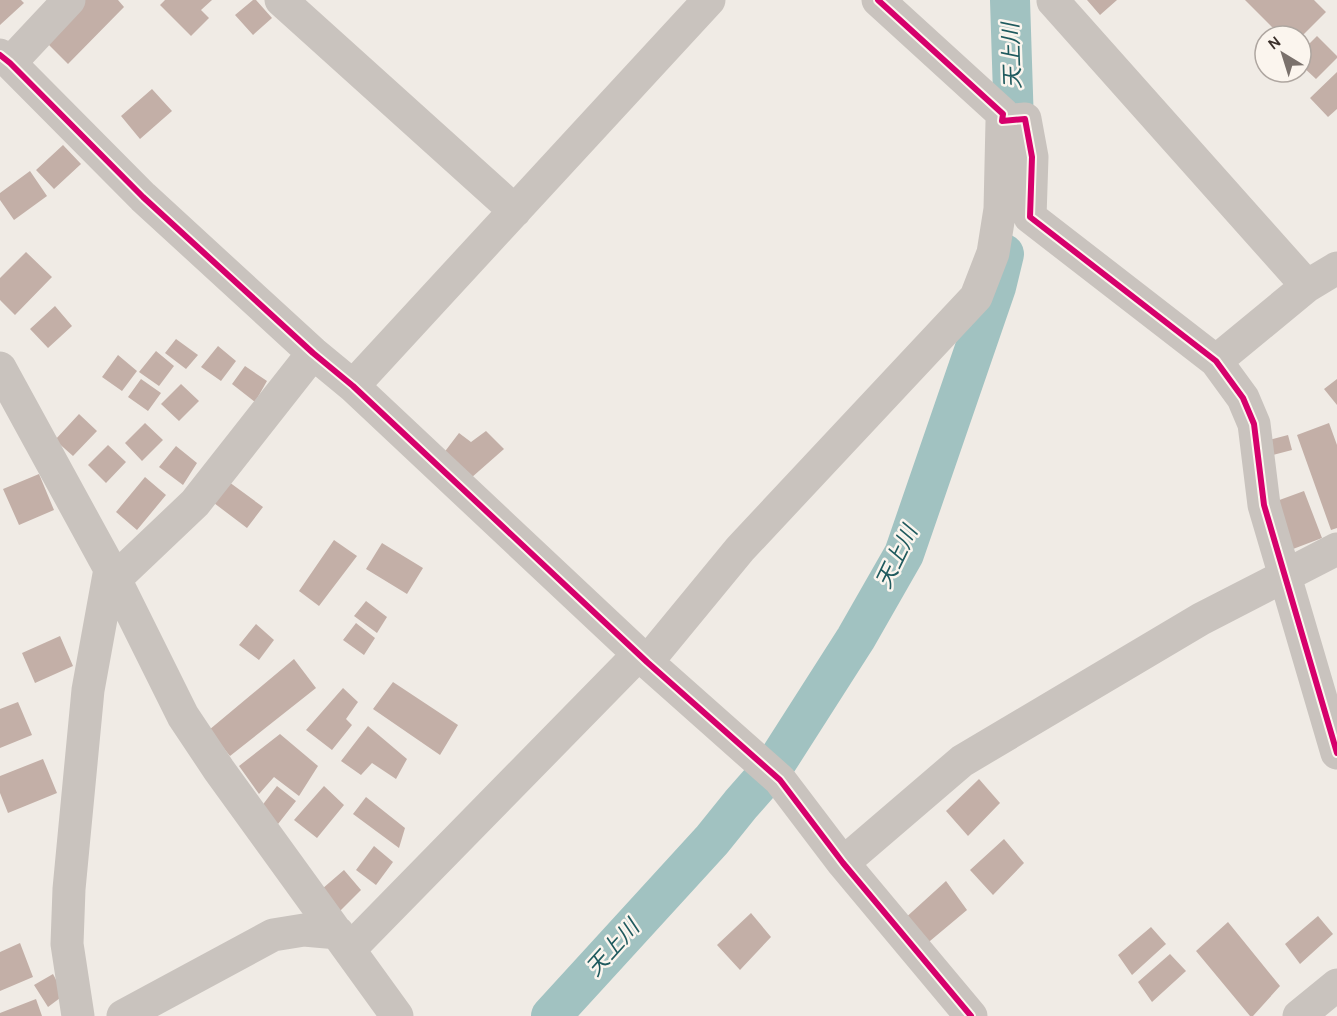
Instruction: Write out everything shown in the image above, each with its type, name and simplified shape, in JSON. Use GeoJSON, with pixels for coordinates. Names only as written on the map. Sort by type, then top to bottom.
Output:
{"type":"FeatureCollection","features":[{"type":"Feature","properties":{"kind":"street"},"geometry":{"type":"LineString","coordinates":[[69,0],[5,59],[143,197],[313,353],[353,386],[643,658],[768,769],[970,1016]]}},
{"type":"Feature","properties":{"kind":"street"},"geometry":{"type":"LineString","coordinates":[[281,0],[515,211]]}},
{"type":"Feature","properties":{"kind":"street"},"geometry":{"type":"LineString","coordinates":[[353,386],[709,0]]}},
{"type":"Feature","properties":{"kind":"street"},"geometry":{"type":"LineString","coordinates":[[878,0],[1010,120],[1025,119],[1032,157],[1030,217],[1215,361],[1243,398],[1254,424],[1264,505],[1337,753]]}},
{"type":"Feature","properties":{"kind":"street"},"geometry":{"type":"LineString","coordinates":[[1055,0],[1053,1],[1307,286]]}},
{"type":"Feature","properties":{"kind":"street"},"geometry":{"type":"LineString","coordinates":[[344,941],[643,658],[740,549],[976,297],[993,253],[1010,120]]}},
{"type":"Feature","properties":{"kind":"street"},"geometry":{"type":"LineString","coordinates":[[1215,361],[1307,286],[1337,268]]}},
{"type":"Feature","properties":{"kind":"street"},"geometry":{"type":"LineString","coordinates":[[78,1016],[67,944],[69,889],[88,690],[113,574],[195,503],[313,353]]}},
{"type":"Feature","properties":{"kind":"street"},"geometry":{"type":"LineString","coordinates":[[0,369],[113,574],[183,716],[397,1016]]}},
{"type":"Feature","properties":{"kind":"street"},"geometry":{"type":"LineString","coordinates":[[843,863],[963,761],[1202,619],[1337,549]]}},
{"type":"Feature","properties":{"kind":"street"},"geometry":{"type":"LineString","coordinates":[[123,1016],[273,935],[303,930],[344,941]]}},
{"type":"Feature","properties":{"kind":"street"},"geometry":{"type":"LineString","coordinates":[[1299,1016],[1337,985]]}},
{"type":"Feature","properties":{"kind":"building"},"geometry":{"type":"Polygon","coordinates":[[[0,0],[21,0],[24,3],[0,25],[0,0]]]}},
{"type":"Feature","properties":{"kind":"building"},"geometry":{"type":"Polygon","coordinates":[[[80,0],[118,0],[124,7],[68,64],[42,38],[80,0]]]}},
{"type":"Feature","properties":{"kind":"building"},"geometry":{"type":"Polygon","coordinates":[[[165,0],[212,0],[201,10],[209,18],[191,36],[160,5],[165,0]]]}},
{"type":"Feature","properties":{"kind":"building"},"geometry":{"type":"Polygon","coordinates":[[[256,0],[272,18],[253,35],[235,15],[256,0]]]}},
{"type":"Feature","properties":{"kind":"building"},"geometry":{"type":"Polygon","coordinates":[[[1087,0],[1117,0],[1100,15],[1087,0]]]}},
{"type":"Feature","properties":{"kind":"building"},"geometry":{"type":"Polygon","coordinates":[[[1245,0],[1314,0],[1326,12],[1313,25],[1269,24],[1245,0]]]}},
{"type":"Feature","properties":{"kind":"building"},"geometry":{"type":"Polygon","coordinates":[[[1317,36],[1337,56],[1316,79],[1313,76],[1313,40],[1317,36]]]}},
{"type":"Feature","properties":{"kind":"building"},"geometry":{"type":"Polygon","coordinates":[[[1337,72],[1337,109],[1328,117],[1310,98],[1337,72]]]}},
{"type":"Feature","properties":{"kind":"building"},"geometry":{"type":"Polygon","coordinates":[[[152,89],[172,111],[140,139],[121,116],[152,89]]]}},
{"type":"Feature","properties":{"kind":"building"},"geometry":{"type":"Polygon","coordinates":[[[63,145],[81,164],[54,189],[36,170],[63,145]]]}},
{"type":"Feature","properties":{"kind":"building"},"geometry":{"type":"Polygon","coordinates":[[[30,171],[47,196],[14,220],[0,200],[0,193],[30,171]]]}},
{"type":"Feature","properties":{"kind":"building"},"geometry":{"type":"Polygon","coordinates":[[[26,252],[52,277],[15,315],[0,300],[0,278],[26,252]]]}},
{"type":"Feature","properties":{"kind":"building"},"geometry":{"type":"Polygon","coordinates":[[[55,306],[72,326],[48,348],[30,329],[55,306]]]}},
{"type":"Feature","properties":{"kind":"building"},"geometry":{"type":"Polygon","coordinates":[[[176,339],[198,355],[186,369],[165,353],[176,339]]]}},
{"type":"Feature","properties":{"kind":"building"},"geometry":{"type":"Polygon","coordinates":[[[218,346],[236,361],[221,381],[201,367],[218,346]]]}},
{"type":"Feature","properties":{"kind":"building"},"geometry":{"type":"Polygon","coordinates":[[[156,351],[174,366],[159,386],[139,372],[156,351]]]}},
{"type":"Feature","properties":{"kind":"building"},"geometry":{"type":"Polygon","coordinates":[[[118,355],[137,371],[122,391],[102,377],[118,355]]]}},
{"type":"Feature","properties":{"kind":"building"},"geometry":{"type":"Polygon","coordinates":[[[245,366],[267,381],[255,402],[232,384],[245,366]]]}},
{"type":"Feature","properties":{"kind":"building"},"geometry":{"type":"Polygon","coordinates":[[[141,379],[161,393],[148,411],[128,397],[141,379]]]}},
{"type":"Feature","properties":{"kind":"building"},"geometry":{"type":"Polygon","coordinates":[[[1337,379],[1337,405],[1324,389],[1337,379]]]}},
{"type":"Feature","properties":{"kind":"building"},"geometry":{"type":"Polygon","coordinates":[[[181,384],[199,401],[179,421],[161,404],[181,384]]]}},
{"type":"Feature","properties":{"kind":"building"},"geometry":{"type":"Polygon","coordinates":[[[79,414],[97,431],[73,456],[55,440],[79,414]]]}},
{"type":"Feature","properties":{"kind":"building"},"geometry":{"type":"Polygon","coordinates":[[[145,423],[163,440],[142,461],[125,443],[145,423]]]}},
{"type":"Feature","properties":{"kind":"building"},"geometry":{"type":"Polygon","coordinates":[[[1329,423],[1337,445],[1337,528],[1331,530],[1297,435],[1329,423]]]}},
{"type":"Feature","properties":{"kind":"building"},"geometry":{"type":"Polygon","coordinates":[[[486,431],[504,449],[471,478],[443,454],[459,433],[471,442],[486,431]]]}},
{"type":"Feature","properties":{"kind":"building"},"geometry":{"type":"Polygon","coordinates":[[[1288,435],[1292,450],[1269,456],[1265,441],[1288,435]]]}},
{"type":"Feature","properties":{"kind":"building"},"geometry":{"type":"Polygon","coordinates":[[[108,445],[126,462],[106,483],[88,465],[108,445]]]}},
{"type":"Feature","properties":{"kind":"building"},"geometry":{"type":"Polygon","coordinates":[[[176,446],[197,463],[183,485],[159,467],[176,446]]]}},
{"type":"Feature","properties":{"kind":"building"},"geometry":{"type":"Polygon","coordinates":[[[39,474],[54,510],[19,525],[3,489],[39,474]]]}},
{"type":"Feature","properties":{"kind":"building"},"geometry":{"type":"Polygon","coordinates":[[[145,477],[166,495],[137,530],[116,512],[145,477]]]}},
{"type":"Feature","properties":{"kind":"building"},"geometry":{"type":"Polygon","coordinates":[[[229,482],[263,507],[247,528],[214,503],[229,482]]]}},
{"type":"Feature","properties":{"kind":"building"},"geometry":{"type":"Polygon","coordinates":[[[1304,491],[1322,538],[1293,549],[1274,502],[1304,491]]]}},
{"type":"Feature","properties":{"kind":"building"},"geometry":{"type":"Polygon","coordinates":[[[334,540],[357,556],[319,606],[299,591],[334,540]]]}},
{"type":"Feature","properties":{"kind":"building"},"geometry":{"type":"Polygon","coordinates":[[[382,543],[423,568],[407,594],[366,569],[382,543]]]}},
{"type":"Feature","properties":{"kind":"building"},"geometry":{"type":"Polygon","coordinates":[[[366,601],[387,617],[377,633],[354,616],[366,601]]]}},
{"type":"Feature","properties":{"kind":"building"},"geometry":{"type":"Polygon","coordinates":[[[356,623],[375,638],[364,655],[343,640],[356,623]]]}},
{"type":"Feature","properties":{"kind":"building"},"geometry":{"type":"Polygon","coordinates":[[[256,624],[274,640],[259,660],[239,645],[256,624]]]}},
{"type":"Feature","properties":{"kind":"building"},"geometry":{"type":"Polygon","coordinates":[[[60,636],[73,666],[35,683],[22,653],[60,636]]]}},
{"type":"Feature","properties":{"kind":"building"},"geometry":{"type":"Polygon","coordinates":[[[294,659],[316,688],[230,756],[209,730],[294,659]]]}},
{"type":"Feature","properties":{"kind":"building"},"geometry":{"type":"Polygon","coordinates":[[[393,682],[458,725],[440,755],[373,709],[393,682]]]}},
{"type":"Feature","properties":{"kind":"building"},"geometry":{"type":"Polygon","coordinates":[[[343,688],[358,702],[346,719],[352,725],[332,750],[306,730],[343,688]]]}},
{"type":"Feature","properties":{"kind":"building"},"geometry":{"type":"Polygon","coordinates":[[[18,702],[32,735],[0,748],[0,709],[18,702]]]}},
{"type":"Feature","properties":{"kind":"building"},"geometry":{"type":"Polygon","coordinates":[[[368,726],[407,759],[396,779],[372,763],[361,775],[341,761],[368,726]]]}},
{"type":"Feature","properties":{"kind":"building"},"geometry":{"type":"Polygon","coordinates":[[[280,734],[318,766],[299,796],[274,777],[259,794],[239,766],[280,734]]]}},
{"type":"Feature","properties":{"kind":"building"},"geometry":{"type":"Polygon","coordinates":[[[43,759],[57,793],[8,813],[0,793],[0,776],[43,759]]]}},
{"type":"Feature","properties":{"kind":"building"},"geometry":{"type":"Polygon","coordinates":[[[979,779],[1000,803],[968,836],[946,811],[979,779]]]}},
{"type":"Feature","properties":{"kind":"building"},"geometry":{"type":"Polygon","coordinates":[[[277,786],[296,801],[278,824],[261,807],[277,786]]]}},
{"type":"Feature","properties":{"kind":"building"},"geometry":{"type":"Polygon","coordinates":[[[324,786],[344,805],[317,838],[294,820],[324,786]]]}},
{"type":"Feature","properties":{"kind":"building"},"geometry":{"type":"Polygon","coordinates":[[[366,797],[405,828],[399,848],[353,814],[366,797]]]}},
{"type":"Feature","properties":{"kind":"building"},"geometry":{"type":"Polygon","coordinates":[[[1004,839],[1024,863],[993,895],[970,870],[1004,839]]]}},
{"type":"Feature","properties":{"kind":"building"},"geometry":{"type":"Polygon","coordinates":[[[374,846],[393,862],[376,885],[356,870],[374,846]]]}},
{"type":"Feature","properties":{"kind":"building"},"geometry":{"type":"Polygon","coordinates":[[[344,870],[361,890],[339,912],[322,889],[344,870]]]}},
{"type":"Feature","properties":{"kind":"building"},"geometry":{"type":"Polygon","coordinates":[[[946,881],[967,910],[924,946],[902,921],[946,881]]]}},
{"type":"Feature","properties":{"kind":"building"},"geometry":{"type":"Polygon","coordinates":[[[751,913],[771,937],[740,970],[717,945],[751,913]]]}},
{"type":"Feature","properties":{"kind":"building"},"geometry":{"type":"Polygon","coordinates":[[[1318,916],[1333,934],[1300,964],[1285,944],[1318,916]]]}},
{"type":"Feature","properties":{"kind":"building"},"geometry":{"type":"Polygon","coordinates":[[[1228,922],[1280,986],[1253,1016],[1250,1016],[1196,951],[1228,922]]]}},
{"type":"Feature","properties":{"kind":"building"},"geometry":{"type":"Polygon","coordinates":[[[1151,927],[1166,944],[1132,975],[1118,955],[1151,927]]]}},
{"type":"Feature","properties":{"kind":"building"},"geometry":{"type":"Polygon","coordinates":[[[20,943],[33,977],[0,991],[0,952],[20,943]]]}},
{"type":"Feature","properties":{"kind":"building"},"geometry":{"type":"Polygon","coordinates":[[[1170,954],[1186,971],[1152,1002],[1138,982],[1170,954]]]}},
{"type":"Feature","properties":{"kind":"building"},"geometry":{"type":"Polygon","coordinates":[[[53,974],[64,995],[48,1007],[34,985],[53,974]]]}},
{"type":"Feature","properties":{"kind":"building"},"geometry":{"type":"Polygon","coordinates":[[[36,999],[42,1016],[0,1016],[0,1013],[36,999]]]}},
{"type":"Feature","properties":{"kind":"waterway","name":"天上川"},"geometry":{"type":"LineString","coordinates":[[1010,0],[1015,156]]}},
{"type":"Feature","properties":{"kind":"waterway","name":"天上川"},"geometry":{"type":"LineString","coordinates":[[551,1016],[712,840],[763,779],[778,760],[856,638],[904,554],[996,287],[1004,254]]}},
{"type":"Feature","properties":{"kind":"cycle path"},"geometry":{"type":"LineString","coordinates":[[878,0],[1003,114],[1002,121],[1025,119],[1032,157],[1030,217],[1216,361],[1243,398],[1254,424],[1264,505],[1337,753]]}},
{"type":"Feature","properties":{"kind":"cycle path"},"geometry":{"type":"LineString","coordinates":[[0,55],[143,197],[313,353],[353,386],[647,662],[780,780],[843,863],[971,1016]]}}]}
